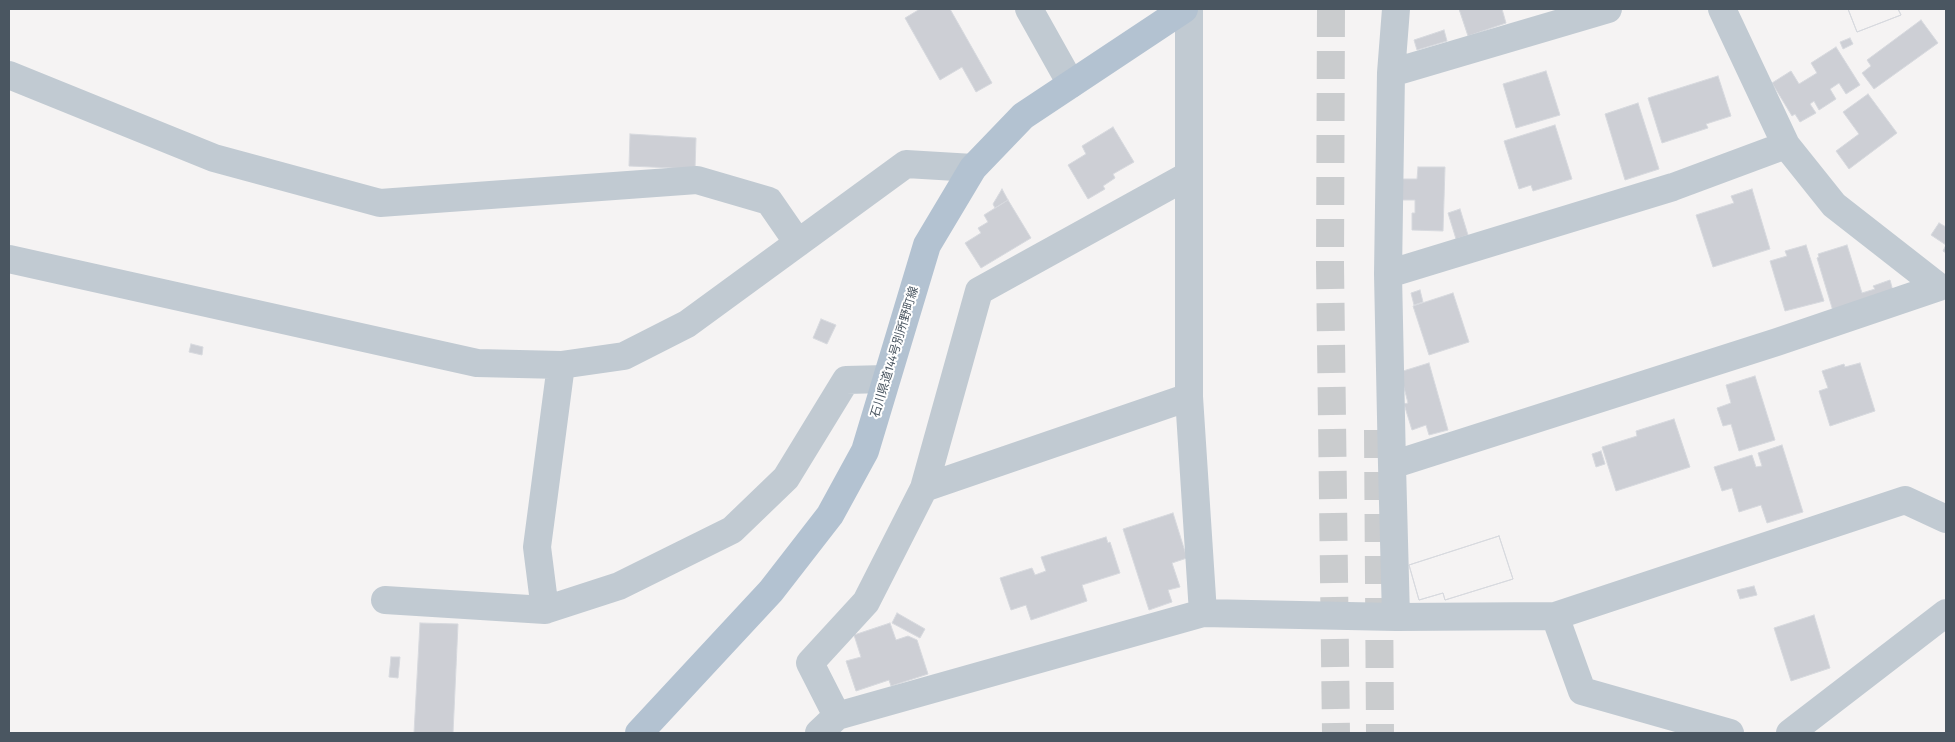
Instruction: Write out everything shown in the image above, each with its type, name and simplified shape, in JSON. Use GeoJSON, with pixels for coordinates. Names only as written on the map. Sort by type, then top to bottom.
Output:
{"type":"FeatureCollection","features":[{"type":"Feature","properties":{"kind":"main road","name":"石川県道144号別所野町線"},"geometry":{"type":"LineString","coordinates":[[639,733],[771,591],[830,515],[865,451],[927,245],[974,168],[1022,116],[1184,9]]}},
{"type":"Feature","properties":{"kind":"street"},"geometry":{"type":"LineString","coordinates":[[1029,9],[1071,84]]}},
{"type":"Feature","properties":{"kind":"street"},"geometry":{"type":"LineString","coordinates":[[1189,9],[1189,397],[1203,613]]}},
{"type":"Feature","properties":{"kind":"street"},"geometry":{"type":"LineString","coordinates":[[1396,9],[1391,73],[1388,274],[1396,617]]}},
{"type":"Feature","properties":{"kind":"street"},"geometry":{"type":"LineString","coordinates":[[1391,73],[1608,9]]}},
{"type":"Feature","properties":{"kind":"street"},"geometry":{"type":"LineString","coordinates":[[1722,9],[1786,145],[1834,205],[1943,288]]}},
{"type":"Feature","properties":{"kind":"street"},"geometry":{"type":"LineString","coordinates":[[9,75],[214,158],[380,203],[697,180],[769,201],[798,243]]}},
{"type":"Feature","properties":{"kind":"street"},"geometry":{"type":"LineString","coordinates":[[1388,274],[1673,187],[1786,145]]}},
{"type":"Feature","properties":{"kind":"street"},"geometry":{"type":"LineString","coordinates":[[9,259],[477,364],[562,365],[624,356],[687,324],[906,164],[974,168]]}},
{"type":"Feature","properties":{"kind":"street"},"geometry":{"type":"LineString","coordinates":[[1189,175],[979,291],[924,488],[866,602],[810,663],[828,725],[1203,613],[1396,617],[1555,616],[1905,500],[1946,519]]}},
{"type":"Feature","properties":{"kind":"street"},"geometry":{"type":"LineString","coordinates":[[1392,465],[1943,288]]}},
{"type":"Feature","properties":{"kind":"street"},"geometry":{"type":"LineString","coordinates":[[545,610],[537,547],[562,365]]}},
{"type":"Feature","properties":{"kind":"street"},"geometry":{"type":"LineString","coordinates":[[385,600],[545,610],[619,586],[732,530],[786,478],[846,380],[886,379]]}},
{"type":"Feature","properties":{"kind":"street"},"geometry":{"type":"LineString","coordinates":[[924,488],[1189,397]]}},
{"type":"Feature","properties":{"kind":"street"},"geometry":{"type":"LineString","coordinates":[[1790,733],[1946,613]]}},
{"type":"Feature","properties":{"kind":"street"},"geometry":{"type":"LineString","coordinates":[[1555,616],[1582,691],[1730,733]]}},
{"type":"Feature","properties":{"kind":"building"},"geometry":{"type":"Polygon","coordinates":[[[920,9],[950,9],[992,83],[976,92],[962,67],[940,80],[905,18],[920,9]]]}},
{"type":"Feature","properties":{"kind":"building"},"geometry":{"type":"Polygon","coordinates":[[[1459,9],[1502,9],[1506,23],[1468,36],[1459,9]]]}},
{"type":"Feature","properties":{"kind":"building"},"geometry":{"type":"Polygon","coordinates":[[[1848,9],[1898,9],[1901,15],[1857,32],[1848,9]]]}},
{"type":"Feature","properties":{"kind":"building"},"geometry":{"type":"Polygon","coordinates":[[[1848,9],[1898,9],[1901,15],[1857,32],[1848,9]]]}},
{"type":"Feature","properties":{"kind":"building"},"geometry":{"type":"Polygon","coordinates":[[[1921,20],[1938,43],[1874,89],[1862,73],[1871,66],[1867,60],[1921,20]]]}},
{"type":"Feature","properties":{"kind":"building"},"geometry":{"type":"Polygon","coordinates":[[[1444,30],[1447,41],[1417,50],[1414,40],[1444,30]]]}},
{"type":"Feature","properties":{"kind":"building"},"geometry":{"type":"Polygon","coordinates":[[[1850,38],[1853,44],[1843,49],[1840,42],[1850,38]]]}},
{"type":"Feature","properties":{"kind":"building"},"geometry":{"type":"Polygon","coordinates":[[[1836,47],[1860,85],[1846,94],[1839,83],[1830,89],[1836,99],[1819,110],[1814,101],[1810,104],[1816,113],[1800,122],[1795,114],[1792,116],[1772,83],[1791,71],[1799,84],[1817,73],[1811,63],[1836,47]]]}},
{"type":"Feature","properties":{"kind":"building"},"geometry":{"type":"Polygon","coordinates":[[[1546,71],[1560,115],[1516,128],[1503,84],[1546,71]]]}},
{"type":"Feature","properties":{"kind":"building"},"geometry":{"type":"Polygon","coordinates":[[[1718,76],[1731,116],[1706,124],[1708,128],[1662,143],[1648,98],[1718,76]]]}},
{"type":"Feature","properties":{"kind":"building"},"geometry":{"type":"Polygon","coordinates":[[[1868,94],[1897,133],[1849,169],[1836,151],[1859,134],[1843,112],[1868,94]]]}},
{"type":"Feature","properties":{"kind":"building"},"geometry":{"type":"Polygon","coordinates":[[[1638,103],[1659,169],[1625,180],[1605,114],[1638,103]]]}},
{"type":"Feature","properties":{"kind":"building"},"geometry":{"type":"Polygon","coordinates":[[[1555,125],[1572,179],[1533,191],[1531,185],[1519,189],[1504,141],[1555,125]]]}},
{"type":"Feature","properties":{"kind":"building"},"geometry":{"type":"Polygon","coordinates":[[[1113,127],[1134,162],[1113,174],[1115,178],[1103,186],[1105,189],[1088,199],[1068,165],[1086,154],[1082,146],[1113,127]]]}},
{"type":"Feature","properties":{"kind":"building"},"geometry":{"type":"Polygon","coordinates":[[[630,134],[696,138],[695,169],[629,166],[630,134]]]}},
{"type":"Feature","properties":{"kind":"building"},"geometry":{"type":"Polygon","coordinates":[[[1418,167],[1445,167],[1443,231],[1412,230],[1412,213],[1415,213],[1415,200],[1402,200],[1402,179],[1417,179],[1418,167]]]}},
{"type":"Feature","properties":{"kind":"building"},"geometry":{"type":"Polygon","coordinates":[[[1002,189],[1008,200],[995,208],[993,204],[1002,189]]]}},
{"type":"Feature","properties":{"kind":"building"},"geometry":{"type":"Polygon","coordinates":[[[1752,189],[1770,249],[1713,267],[1696,215],[1734,203],[1731,196],[1752,189]]]}},
{"type":"Feature","properties":{"kind":"building"},"geometry":{"type":"Polygon","coordinates":[[[1008,200],[1031,238],[981,268],[965,243],[981,233],[978,228],[988,222],[984,215],[1008,200]]]}},
{"type":"Feature","properties":{"kind":"building"},"geometry":{"type":"Polygon","coordinates":[[[1460,209],[1468,235],[1456,239],[1448,213],[1460,209]]]}},
{"type":"Feature","properties":{"kind":"building"},"geometry":{"type":"Polygon","coordinates":[[[1939,223],[1946,227],[1946,245],[1931,235],[1939,223]]]}},
{"type":"Feature","properties":{"kind":"building"},"geometry":{"type":"Polygon","coordinates":[[[1806,245],[1824,301],[1785,311],[1770,261],[1787,256],[1785,251],[1806,245]]]}},
{"type":"Feature","properties":{"kind":"building"},"geometry":{"type":"Polygon","coordinates":[[[1847,245],[1862,293],[1875,289],[1873,286],[1890,280],[1893,291],[1833,311],[1817,258],[1819,257],[1818,254],[1847,245]]]}},
{"type":"Feature","properties":{"kind":"building"},"geometry":{"type":"Polygon","coordinates":[[[1420,290],[1423,302],[1414,305],[1411,293],[1420,290]]]}},
{"type":"Feature","properties":{"kind":"building"},"geometry":{"type":"Polygon","coordinates":[[[1453,293],[1469,342],[1429,355],[1413,306],[1453,293]]]}},
{"type":"Feature","properties":{"kind":"building"},"geometry":{"type":"Polygon","coordinates":[[[821,319],[836,325],[827,344],[813,338],[821,319]]]}},
{"type":"Feature","properties":{"kind":"building"},"geometry":{"type":"Polygon","coordinates":[[[191,344],[203,347],[202,355],[189,352],[191,344]]]}},
{"type":"Feature","properties":{"kind":"building"},"geometry":{"type":"Polygon","coordinates":[[[1429,363],[1448,430],[1429,435],[1426,425],[1412,430],[1404,404],[1408,403],[1400,372],[1429,363]]]}},
{"type":"Feature","properties":{"kind":"building"},"geometry":{"type":"Polygon","coordinates":[[[1860,363],[1875,411],[1830,426],[1819,391],[1828,388],[1822,371],[1844,364],[1845,367],[1860,363]]]}},
{"type":"Feature","properties":{"kind":"building"},"geometry":{"type":"Polygon","coordinates":[[[1755,376],[1775,440],[1739,451],[1731,424],[1723,426],[1717,408],[1731,403],[1726,385],[1755,376]]]}},
{"type":"Feature","properties":{"kind":"building"},"geometry":{"type":"Polygon","coordinates":[[[1674,419],[1690,467],[1616,491],[1602,447],[1637,436],[1636,431],[1674,419]]]}},
{"type":"Feature","properties":{"kind":"building"},"geometry":{"type":"Polygon","coordinates":[[[1782,445],[1803,512],[1767,523],[1761,505],[1739,512],[1732,488],[1722,491],[1714,467],[1752,455],[1756,467],[1762,466],[1758,453],[1782,445]]]}},
{"type":"Feature","properties":{"kind":"building"},"geometry":{"type":"Polygon","coordinates":[[[1601,451],[1605,464],[1596,467],[1592,454],[1601,451]]]}},
{"type":"Feature","properties":{"kind":"building"},"geometry":{"type":"Polygon","coordinates":[[[1173,513],[1187,558],[1172,563],[1180,587],[1168,590],[1172,602],[1149,610],[1123,529],[1173,513]]]}},
{"type":"Feature","properties":{"kind":"building"},"geometry":{"type":"Polygon","coordinates":[[[1499,536],[1513,579],[1445,600],[1443,593],[1419,600],[1409,565],[1499,536]]]}},
{"type":"Feature","properties":{"kind":"building"},"geometry":{"type":"Polygon","coordinates":[[[1499,536],[1513,579],[1445,600],[1443,593],[1419,600],[1409,565],[1499,536]]]}},
{"type":"Feature","properties":{"kind":"building"},"geometry":{"type":"Polygon","coordinates":[[[1106,537],[1108,543],[1110,542],[1120,573],[1082,585],[1087,601],[1031,620],[1026,605],[1011,610],[1000,578],[1032,568],[1035,575],[1046,571],[1041,557],[1106,537]]]}},
{"type":"Feature","properties":{"kind":"building"},"geometry":{"type":"Polygon","coordinates":[[[1754,586],[1757,595],[1740,599],[1737,590],[1754,586]]]}},
{"type":"Feature","properties":{"kind":"building"},"geometry":{"type":"Polygon","coordinates":[[[897,613],[925,629],[920,638],[892,623],[897,613]]]}},
{"type":"Feature","properties":{"kind":"building"},"geometry":{"type":"Polygon","coordinates":[[[1814,615],[1830,668],[1791,681],[1774,628],[1814,615]]]}},
{"type":"Feature","properties":{"kind":"building"},"geometry":{"type":"Polygon","coordinates":[[[420,623],[458,624],[453,733],[414,733],[420,623]]]}},
{"type":"Feature","properties":{"kind":"building"},"geometry":{"type":"Polygon","coordinates":[[[890,623],[896,640],[908,636],[917,640],[928,674],[891,686],[889,680],[856,691],[846,661],[861,657],[854,635],[890,623]]]}},
{"type":"Feature","properties":{"kind":"building"},"geometry":{"type":"Polygon","coordinates":[[[391,657],[400,657],[398,678],[389,677],[391,657]]]}},
{"type":"Feature","properties":{"kind":"tunnel"},"geometry":{"type":"LineString","coordinates":[[1331,9],[1330,264],[1336,733]]}},
{"type":"Feature","properties":{"kind":"tunnel"},"geometry":{"type":"LineString","coordinates":[[1378,430],[1380,733]]}}]}
